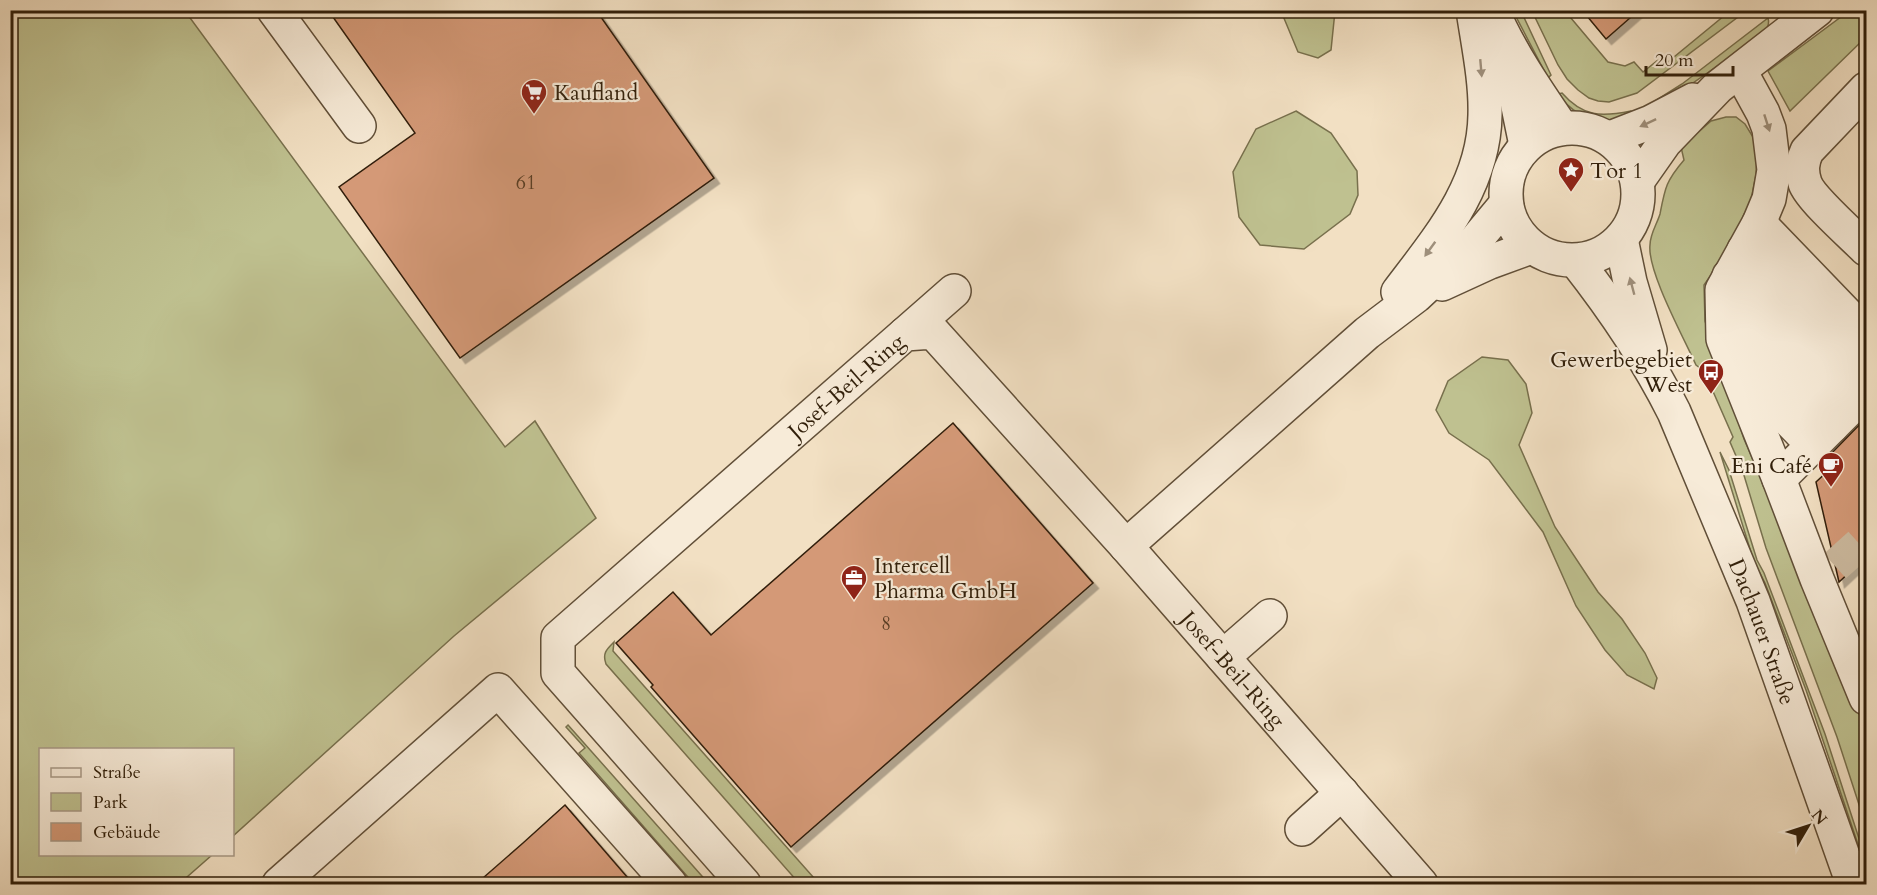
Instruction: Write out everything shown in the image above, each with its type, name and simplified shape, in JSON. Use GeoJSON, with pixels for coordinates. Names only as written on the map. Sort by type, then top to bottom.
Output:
{"type":"FeatureCollection","features":[{"type":"Feature","properties":{"kind":"street"},"geometry":{"type":"LineString","coordinates":[[274,10],[358,126]]}},
{"type":"Feature","properties":{"kind":"street"},"geometry":{"type":"LineString","coordinates":[[1367,333],[1454,215],[1465,197],[1476,169],[1483,140],[1485,114],[1473,10]]}},
{"type":"Feature","properties":{"kind":"street"},"geometry":{"type":"LineString","coordinates":[[1639,178],[1623,150],[1610,138],[1586,129],[1562,128],[1543,134],[1526,145],[1513,162],[1506,183],[1506,204],[1513,225],[1531,247],[1554,258],[1576,261],[1600,254],[1621,239],[1627,230],[1636,211],[1639,178],[1665,142],[1729,79],[1817,10]]}},
{"type":"Feature","properties":{"kind":"street"},"geometry":{"type":"LineString","coordinates":[[1497,23],[1537,92],[1562,128]]}},
{"type":"Feature","properties":{"kind":"street"},"geometry":{"type":"LineString","coordinates":[[1497,23],[1526,145]]}},
{"type":"Feature","properties":{"kind":"street"},"geometry":{"type":"LineString","coordinates":[[1610,138],[1652,122],[1729,79]]}},
{"type":"Feature","properties":{"kind":"street"},"geometry":{"type":"LineString","coordinates":[[1729,79],[1764,113],[1788,172],[1806,186],[1866,249]]}},
{"type":"Feature","properties":{"kind":"street"},"geometry":{"type":"LineString","coordinates":[[1866,89],[1807,151],[1802,161],[1788,172],[1769,199],[1722,290],[1723,339],[1779,479],[1826,573],[1844,647],[1866,698]]}},
{"type":"Feature","properties":{"kind":"street"},"geometry":{"type":"LineString","coordinates":[[1126,546],[1367,333],[1416,296],[1476,240],[1506,204]]}},
{"type":"Feature","properties":{"kind":"street","name":"Dachauer Straße"},"geometry":{"type":"LineString","coordinates":[[1621,239],[1630,282],[1659,382]]}},
{"type":"Feature","properties":{"kind":"street"},"geometry":{"type":"LineString","coordinates":[[1416,296],[1490,262],[1531,247]]}},
{"type":"Feature","properties":{"kind":"street"},"geometry":{"type":"LineString","coordinates":[[1744,250],[1866,333]]}},
{"type":"Feature","properties":{"kind":"street"},"geometry":{"type":"LineString","coordinates":[[1744,250],[1846,408]]}},
{"type":"Feature","properties":{"kind":"street","name":"Dachauer Straße"},"geometry":{"type":"LineString","coordinates":[[1576,261],[1603,295],[1659,382],[1674,412],[1753,601],[1853,885]]}},
{"type":"Feature","properties":{"kind":"street"},"geometry":{"type":"LineString","coordinates":[[905,334],[954,291]]}},
{"type":"Feature","properties":{"kind":"street"},"geometry":{"type":"LineString","coordinates":[[1723,314],[1846,408]]}},
{"type":"Feature","properties":{"kind":"street","name":"Josef-Beil-Ring"},"geometry":{"type":"LineString","coordinates":[[744,885],[558,674],[558,638],[905,334],[933,332],[1126,546],[1421,885]]}},
{"type":"Feature","properties":{"kind":"street"},"geometry":{"type":"LineString","coordinates":[[1732,362],[1846,408]]}},
{"type":"Feature","properties":{"kind":"street"},"geometry":{"type":"LineString","coordinates":[[1779,479],[1846,408]]}},
{"type":"Feature","properties":{"kind":"street"},"geometry":{"type":"LineString","coordinates":[[1223,657],[1270,616]]}},
{"type":"Feature","properties":{"kind":"street"},"geometry":{"type":"LineString","coordinates":[[279,885],[498,690],[670,885]]}},
{"type":"Feature","properties":{"kind":"street"},"geometry":{"type":"LineString","coordinates":[[1302,830],[1342,793]]}},
{"type":"Feature","properties":{"kind":"green space"},"geometry":{"type":"Polygon","coordinates":[[[10,11],[185,11],[505,447],[535,421],[596,518],[454,636],[234,835],[234,748],[39,748],[39,856],[211,856],[179,884],[11,884],[10,11]]]}},
{"type":"Feature","properties":{"kind":"green space"},"geometry":{"type":"Polygon","coordinates":[[[1281,11],[1335,11],[1331,50],[1318,58],[1298,52],[1281,11]]]}},
{"type":"Feature","properties":{"kind":"green space"},"geometry":{"type":"Polygon","coordinates":[[[1513,11],[1521,11],[1551,75],[1548,78],[1513,11]]]}},
{"type":"Feature","properties":{"kind":"green space"},"geometry":{"type":"Polygon","coordinates":[[[1532,11],[1565,11],[1608,62],[1625,66],[1634,62],[1643,72],[1658,60],[1663,66],[1730,11],[1746,11],[1637,93],[1609,102],[1589,98],[1567,79],[1532,11]]]}},
{"type":"Feature","properties":{"kind":"green space"},"geometry":{"type":"Polygon","coordinates":[[[1849,11],[1866,11],[1866,37],[1790,111],[1768,71],[1849,11]]]}},
{"type":"Feature","properties":{"kind":"green space"},"geometry":{"type":"Polygon","coordinates":[[[1768,18],[1767,28],[1755,40],[1674,96],[1652,103],[1682,84],[1768,18]]]}},
{"type":"Feature","properties":{"kind":"green space"},"geometry":{"type":"Polygon","coordinates":[[[1562,93],[1585,111],[1611,114],[1631,111],[1636,118],[1614,122],[1592,119],[1579,114],[1567,105],[1558,94],[1562,93]]]}},
{"type":"Feature","properties":{"kind":"green space"},"geometry":{"type":"Polygon","coordinates":[[[1296,111],[1331,133],[1357,171],[1358,195],[1350,214],[1304,249],[1260,245],[1239,217],[1233,172],[1256,129],[1296,111]]]}},
{"type":"Feature","properties":{"kind":"green space"},"geometry":{"type":"Polygon","coordinates":[[[1736,117],[1745,124],[1753,137],[1757,158],[1756,175],[1741,232],[1704,285],[1705,321],[1744,439],[1825,627],[1866,731],[1866,826],[1837,737],[1766,548],[1743,472],[1730,442],[1733,437],[1704,371],[1696,365],[1667,305],[1651,257],[1651,237],[1660,214],[1665,191],[1673,174],[1684,160],[1681,147],[1711,121],[1736,117]]]}},
{"type":"Feature","properties":{"kind":"green space"},"geometry":{"type":"Polygon","coordinates":[[[1482,357],[1508,360],[1526,384],[1532,413],[1519,445],[1555,527],[1598,592],[1622,619],[1645,653],[1657,678],[1654,689],[1627,675],[1605,650],[1576,606],[1543,532],[1489,460],[1449,433],[1436,410],[1448,381],[1482,357]]]}},
{"type":"Feature","properties":{"kind":"green space"},"geometry":{"type":"Polygon","coordinates":[[[1720,452],[1729,470],[1757,560],[1825,734],[1866,860],[1866,868],[1806,690],[1765,583],[1754,562],[1720,452]]]}},
{"type":"Feature","properties":{"kind":"green space"},"geometry":{"type":"Polygon","coordinates":[[[614,642],[613,651],[814,878],[802,884],[797,881],[606,664],[605,654],[614,642]]]}},
{"type":"Feature","properties":{"kind":"green space"},"geometry":{"type":"Polygon","coordinates":[[[568,725],[709,884],[694,884],[579,753],[585,748],[566,727],[568,725]]]}},
{"type":"Feature","properties":{"kind":"building"},"geometry":{"type":"Polygon","coordinates":[[[328,10],[596,10],[714,178],[460,358],[339,187],[415,133],[328,10]]]}},
{"type":"Feature","properties":{"kind":"building"},"geometry":{"type":"Polygon","coordinates":[[[1582,10],[1639,10],[1606,39],[1582,10]]]}},
{"type":"Feature","properties":{"kind":"building"},"geometry":{"type":"Polygon","coordinates":[[[1866,418],[1866,557],[1839,582],[1816,482],[1830,469],[1823,462],[1866,418]]]}},
{"type":"Feature","properties":{"kind":"building"},"geometry":{"type":"Polygon","coordinates":[[[953,423],[1093,583],[791,847],[651,687],[653,685],[616,643],[673,592],[711,635],[953,423]]]}},
{"type":"Feature","properties":{"kind":"building"},"geometry":{"type":"Polygon","coordinates":[[[565,805],[634,885],[475,885],[523,843],[565,805]]]}},
{"type":"Feature","properties":{"kind":"tunnel"},"geometry":{"type":"LineString","coordinates":[[1835,566],[1866,538]]}},
{"type":"Feature","properties":{"kind":"place","name":"Kaufland"},"geometry":{"type":"Point","coordinates":[534,115]}},
{"type":"Feature","properties":{"kind":"place","name":"Tor 1"},"geometry":{"type":"Point","coordinates":[1571,193]}},
{"type":"Feature","properties":{"kind":"place","name":"Gewerbegebiet West"},"geometry":{"type":"Point","coordinates":[1711,395]}},
{"type":"Feature","properties":{"kind":"place","name":"Eni Café"},"geometry":{"type":"Point","coordinates":[1831,488]}},
{"type":"Feature","properties":{"kind":"place","name":"Intercell Pharma GmbH"},"geometry":{"type":"Point","coordinates":[854,601]}}]}
